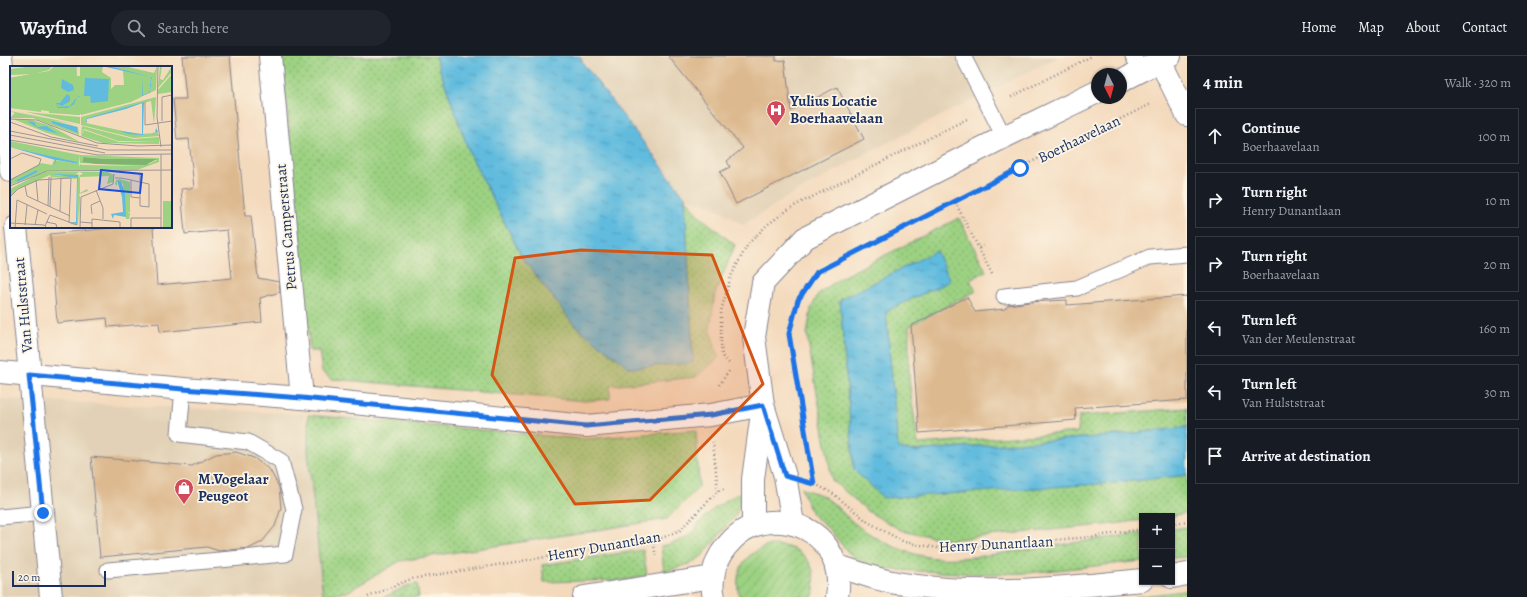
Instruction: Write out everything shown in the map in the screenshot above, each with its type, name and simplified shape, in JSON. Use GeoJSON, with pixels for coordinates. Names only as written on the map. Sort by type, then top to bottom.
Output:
{"type":"FeatureCollection","features":[{"type":"Feature","properties":{"kind":"street"},"geometry":{"type":"LineString","coordinates":[[1,56],[10,160]]}},
{"type":"Feature","properties":{"kind":"street","name":"Petrus Camperstraat"},"geometry":{"type":"LineString","coordinates":[[270,56],[302,398]]}},
{"type":"Feature","properties":{"kind":"street"},"geometry":{"type":"LineString","coordinates":[[1127,75],[1137,64],[1165,59],[1176,92],[1187,115]]}},
{"type":"Feature","properties":{"kind":"street"},"geometry":{"type":"LineString","coordinates":[[793,523],[785,476],[763,405],[754,337],[762,283],[805,238],[1091,95]]}},
{"type":"Feature","properties":{"kind":"street","name":"Van Hulststraat"},"geometry":{"type":"LineString","coordinates":[[16,228],[51,597]]}},
{"type":"Feature","properties":{"kind":"street"},"geometry":{"type":"LineString","coordinates":[[0,372],[183,389],[302,398],[586,426],[711,415],[763,405]]}},
{"type":"Feature","properties":{"kind":"street"},"geometry":{"type":"LineString","coordinates":[[753,525],[753,479],[763,405]]}},
{"type":"Feature","properties":{"kind":"street"},"geometry":{"type":"LineString","coordinates":[[584,597],[714,587],[717,560],[726,546],[738,533],[753,525],[772,521],[793,523],[812,532],[827,547],[836,566],[839,581],[837,597]]}},
{"type":"Feature","properties":{"kind":"street"},"geometry":{"type":"LineString","coordinates":[[836,566],[896,583],[962,591],[1041,590],[1139,580]]}},
{"type":"Feature","properties":{"kind":"street"},"geometry":{"type":"LineString","coordinates":[[1175,576],[1187,574]]}},
{"type":"Feature","properties":{"kind":"street"},"geometry":{"type":"LineString","coordinates":[[937,597],[962,591]]}},
{"type":"Feature","properties":{"kind":"lane"},"geometry":{"type":"LineString","coordinates":[[963,56],[1004,138]]}},
{"type":"Feature","properties":{"kind":"lane"},"geometry":{"type":"LineString","coordinates":[[1004,296],[1077,288],[1150,257],[1187,254]]}},
{"type":"Feature","properties":{"kind":"lane"},"geometry":{"type":"LineString","coordinates":[[108,570],[285,554],[294,509],[281,461],[248,442],[179,434],[183,389]]}},
{"type":"Feature","properties":{"kind":"lane"},"geometry":{"type":"LineString","coordinates":[[0,517],[43,513]]}},
{"type":"Feature","properties":{"kind":"path","name":"Boerhaavelaan"},"geometry":{"type":"LineString","coordinates":[[809,458],[789,334],[798,300],[817,272],[1026,165],[1176,92]]}},
{"type":"Feature","properties":{"kind":"path"},"geometry":{"type":"LineString","coordinates":[[955,202],[1004,296]]}},
{"type":"Feature","properties":{"kind":"path"},"geometry":{"type":"LineString","coordinates":[[979,248],[984,246]]}},
{"type":"Feature","properties":{"kind":"path"},"geometry":{"type":"LineString","coordinates":[[718,492],[711,415],[712,395],[754,337]]}},
{"type":"Feature","properties":{"kind":"path","name":"Henry Dunantlaan"},"geometry":{"type":"LineString","coordinates":[[813,478],[814,484],[832,492],[868,522],[904,542],[944,550],[1083,538],[1139,529]]}},
{"type":"Feature","properties":{"kind":"path","name":"Henry Dunantlaan"},"geometry":{"type":"LineString","coordinates":[[368,597],[411,579],[662,538],[680,530],[718,492],[753,479]]}},
{"type":"Feature","properties":{"kind":"path"},"geometry":{"type":"LineString","coordinates":[[1175,524],[1187,522]]}},
{"type":"Feature","properties":{"kind":"highlighted area"},"geometry":{"type":"Polygon","coordinates":[[[581,250],[712,255],[763,384],[650,500],[575,504],[492,375],[515,258],[581,250]]]}},
{"type":"Feature","properties":{"kind":"shaded area","name":"Yulius Locatie Boerhaavelaan"},"geometry":{"type":"Polygon","coordinates":[[[580,56],[1060,56],[875,149],[787,197],[743,225],[715,207],[685,197],[580,56]]]}},
{"type":"Feature","properties":{"kind":"shaded area"},"geometry":{"type":"Polygon","coordinates":[[[0,399],[304,414],[322,592],[251,597],[0,597],[0,399]]]}},
{"type":"Feature","properties":{"kind":"green space"},"geometry":{"type":"Polygon","coordinates":[[[282,56],[435,56],[470,154],[523,259],[693,363],[685,197],[698,215],[735,245],[715,294],[710,329],[718,358],[696,377],[610,386],[610,399],[585,401],[332,379],[322,372],[319,351],[310,351],[282,56]]]}},
{"type":"Feature","properties":{"kind":"green space"},"geometry":{"type":"Polygon","coordinates":[[[959,218],[986,271],[970,280],[976,291],[909,326],[909,380],[918,444],[1078,432],[1079,416],[1187,408],[1187,427],[1109,436],[912,451],[898,448],[886,311],[950,281],[840,300],[854,470],[1114,483],[1187,475],[1187,513],[1175,515],[1175,513],[1139,513],[1139,520],[1114,524],[947,540],[901,530],[869,512],[832,480],[807,335],[811,309],[818,294],[842,277],[959,218]]]}},
{"type":"Feature","properties":{"kind":"green space"},"geometry":{"type":"Polygon","coordinates":[[[308,415],[584,439],[696,430],[699,487],[667,519],[400,561],[347,592],[323,595],[308,451],[308,415]]]}},
{"type":"Feature","properties":{"kind":"green space"},"geometry":{"type":"Polygon","coordinates":[[[801,488],[826,498],[869,534],[905,551],[923,556],[942,558],[975,557],[1139,533],[1139,561],[1028,573],[981,574],[877,569],[860,562],[848,552],[830,530],[812,514],[801,488]]]}},
{"type":"Feature","properties":{"kind":"green space"},"geometry":{"type":"Polygon","coordinates":[[[740,493],[742,495],[736,515],[702,556],[692,563],[664,572],[661,546],[685,538],[711,512],[725,501],[740,493]]]}},
{"type":"Feature","properties":{"kind":"green space"},"geometry":{"type":"Polygon","coordinates":[[[1187,527],[1187,557],[1175,558],[1175,529],[1187,527]]]}},
{"type":"Feature","properties":{"kind":"green space"},"geometry":{"type":"Polygon","coordinates":[[[769,545],[791,548],[806,558],[811,565],[814,574],[813,597],[739,597],[738,579],[739,571],[742,565],[753,554],[769,545]]]}},
{"type":"Feature","properties":{"kind":"green space"},"geometry":{"type":"Polygon","coordinates":[[[643,550],[647,575],[627,580],[544,582],[542,565],[643,550]]]}},
{"type":"Feature","properties":{"kind":"green space"},"geometry":{"type":"Polygon","coordinates":[[[417,584],[419,597],[384,597],[407,586],[417,584]]]}},
{"type":"Feature","properties":{"kind":"green space"},"geometry":{"type":"Polygon","coordinates":[[[1187,591],[1187,597],[1135,597],[1187,591]]]}},
{"type":"Feature","properties":{"kind":"water"},"geometry":{"type":"Polygon","coordinates":[[[435,56],[580,56],[583,63],[685,197],[693,363],[630,368],[575,326],[523,259],[470,154],[435,56]]]}},
{"type":"Feature","properties":{"kind":"water"},"geometry":{"type":"Polygon","coordinates":[[[936,251],[950,281],[886,311],[898,448],[913,451],[1109,436],[1187,427],[1187,475],[1114,483],[884,498],[854,470],[840,300],[936,251]]]}},
{"type":"Feature","properties":{"kind":"building"},"geometry":{"type":"Polygon","coordinates":[[[182,56],[230,56],[245,216],[251,216],[258,278],[279,282],[280,292],[260,298],[262,322],[160,332],[159,323],[108,327],[107,318],[57,323],[50,234],[112,228],[153,228],[157,285],[232,278],[227,230],[185,234],[181,189],[194,188],[189,139],[177,140],[173,99],[186,99],[182,56]]]}},
{"type":"Feature","properties":{"kind":"building"},"geometry":{"type":"Polygon","coordinates":[[[668,56],[776,56],[776,61],[785,60],[791,111],[837,87],[864,139],[736,204],[720,172],[730,167],[727,161],[743,148],[668,56]]]}},
{"type":"Feature","properties":{"kind":"building"},"geometry":{"type":"Polygon","coordinates":[[[1187,296],[1187,400],[1075,408],[1076,420],[919,433],[911,326],[967,297],[975,312],[1005,309],[1008,305],[1029,302],[1067,300],[1067,305],[1187,296]]]}},
{"type":"Feature","properties":{"kind":"building"},"geometry":{"type":"Polygon","coordinates":[[[236,452],[254,458],[270,470],[279,487],[281,508],[275,526],[262,542],[250,548],[219,551],[207,547],[100,557],[91,457],[192,466],[216,454],[236,452]]]}},
{"type":"Feature","properties":{"kind":"place","name":"Yulius Locatie Boerhaavelaan"},"geometry":{"type":"Point","coordinates":[776,127]}},
{"type":"Feature","properties":{"kind":"place","name":"M.Vogelaar Peugeot"},"geometry":{"type":"Point","coordinates":[184,505]}},
{"type":"Feature","properties":{"kind":"route"},"geometry":{"type":"LineString","coordinates":[[43,513],[29,375],[302,398],[586,426],[711,415],[763,405],[785,476],[814,484],[789,334],[798,300],[817,272],[1020,168]]}}]}
